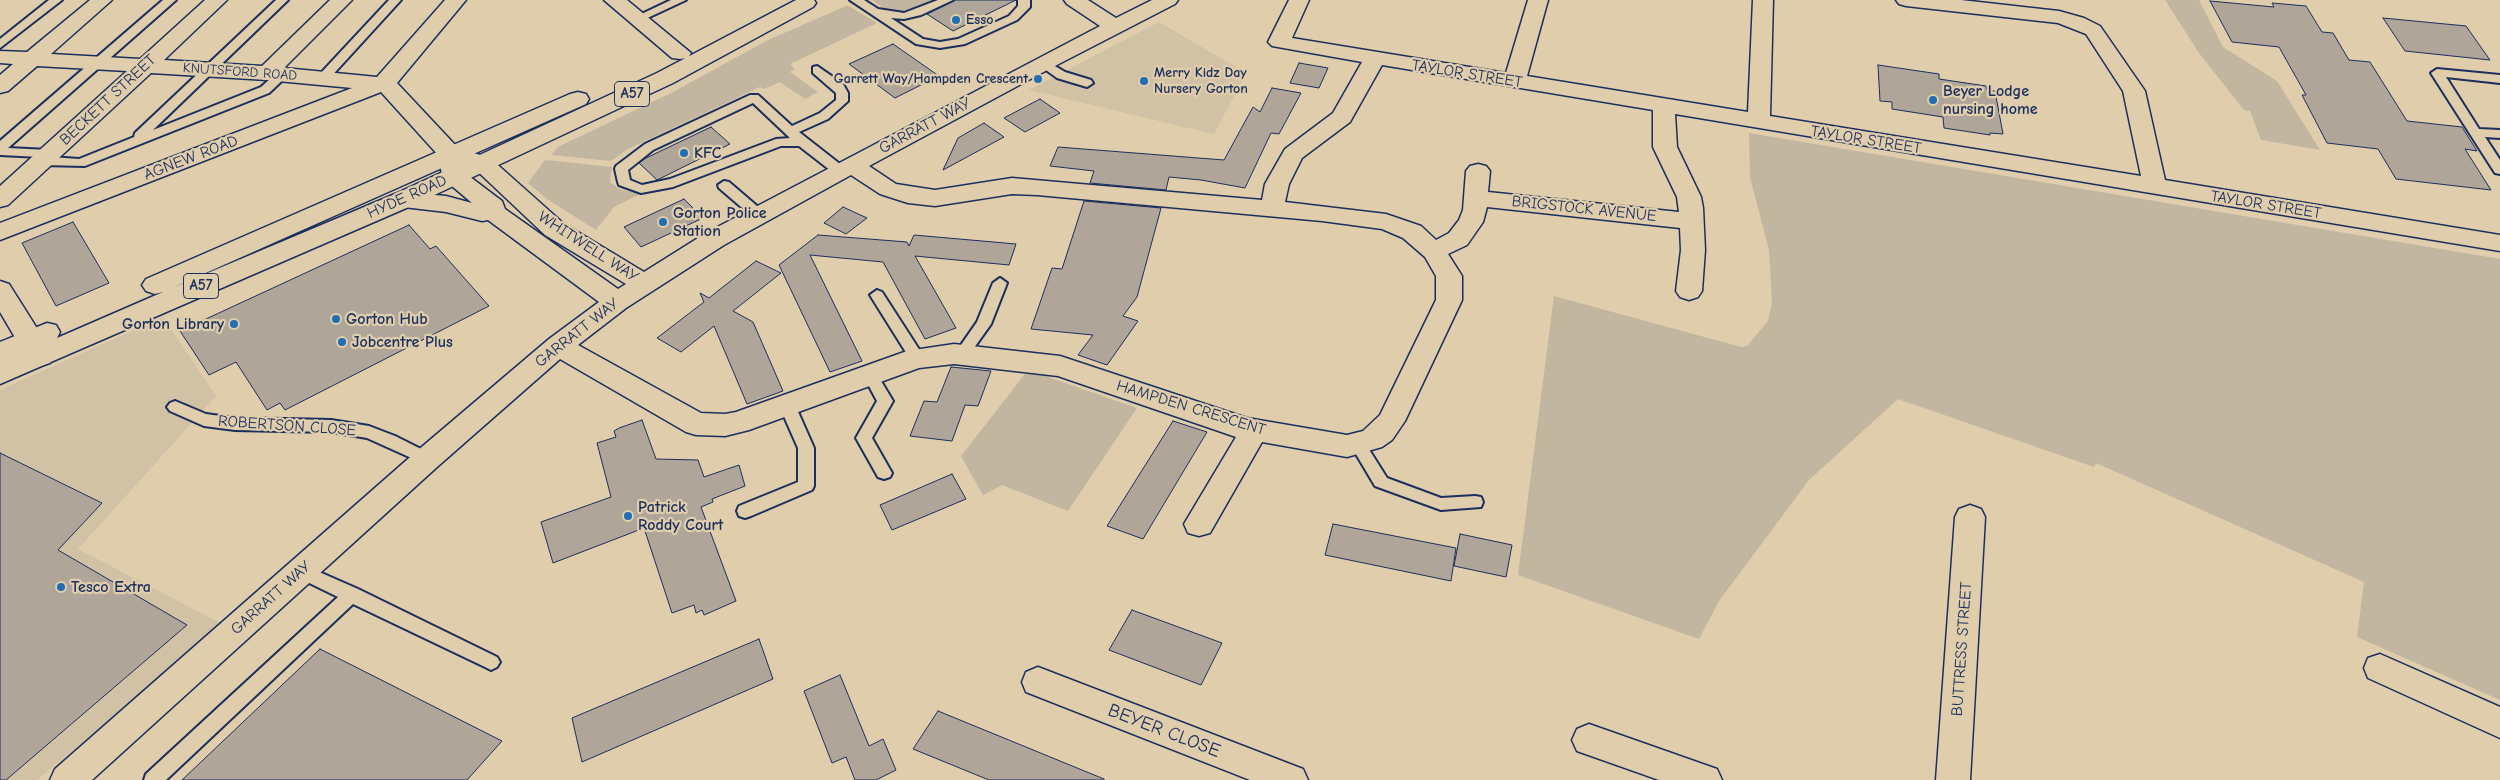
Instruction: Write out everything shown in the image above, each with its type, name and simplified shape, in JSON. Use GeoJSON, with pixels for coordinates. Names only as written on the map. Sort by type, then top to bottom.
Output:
{"type":"FeatureCollection","features":[{"type":"Feature","properties":{"kind":"main road"},"geometry":{"type":"LineString","coordinates":[[0,86],[102,0]]}},
{"type":"Feature","properties":{"kind":"main road","name":"BECKETT STREET"},"geometry":{"type":"LineString","coordinates":[[0,199],[216,0]]}},
{"type":"Feature","properties":{"kind":"main road"},"geometry":{"type":"LineString","coordinates":[[275,73],[342,0]]}},
{"type":"Feature","properties":{"kind":"main road"},"geometry":{"type":"LineString","coordinates":[[452,165],[392,89],[382,84],[394,75],[456,0]]}},
{"type":"Feature","properties":{"kind":"main road"},"geometry":{"type":"LineString","coordinates":[[614,0],[680,53]]}},
{"type":"Feature","properties":{"kind":"main road"},"geometry":{"type":"LineString","coordinates":[[1074,0],[1115,26]]}},
{"type":"Feature","properties":{"kind":"main road","name":"GARRATT WAY"},"geometry":{"type":"LineString","coordinates":[[67,780],[427,459],[558,346],[617,302],[759,215],[1043,63],[1168,0]]}},
{"type":"Feature","properties":{"kind":"main road","name":"TAYLOR STREET"},"geometry":{"type":"LineString","coordinates":[[1298,0],[1279,42],[1664,107],[2500,243]]}},
{"type":"Feature","properties":{"kind":"main road"},"geometry":{"type":"LineString","coordinates":[[1515,81],[1538,0]]}},
{"type":"Feature","properties":{"kind":"main road"},"geometry":{"type":"LineString","coordinates":[[1759,122],[1763,0]]}},
{"type":"Feature","properties":{"kind":"main road"},"geometry":{"type":"LineString","coordinates":[[1906,0],[2058,17],[2077,22],[2093,30],[2134,91],[2155,187]]}},
{"type":"Feature","properties":{"kind":"main road","name":"HYDE ROAD"},"geometry":{"type":"LineString","coordinates":[[0,374],[34,348],[452,165],[680,53],[806,1]]}},
{"type":"Feature","properties":{"kind":"main road","name":"HYDE ROAD"},"geometry":{"type":"LineString","coordinates":[[482,164],[665,78],[806,1]]}},
{"type":"Feature","properties":{"kind":"main road","name":"KNUTSFORD ROAD"},"geometry":{"type":"LineString","coordinates":[[0,57],[275,73],[382,84]]}},
{"type":"Feature","properties":{"kind":"main road"},"geometry":{"type":"LineString","coordinates":[[1272,208],[1277,184],[1293,154],[1342,117],[1375,58]]}},
{"type":"Feature","properties":{"kind":"main road","name":"AGNEW ROAD"},"geometry":{"type":"LineString","coordinates":[[0,232],[382,84]]}},
{"type":"Feature","properties":{"kind":"main road"},"geometry":{"type":"LineString","coordinates":[[1664,107],[1663,130],[1666,147],[1670,161],[1689,197],[1693,250],[1688,291]]}},
{"type":"Feature","properties":{"kind":"main road","name":"WHITWELL WAY"},"geometry":{"type":"LineString","coordinates":[[452,165],[482,164],[554,229],[644,284]]}},
{"type":"Feature","properties":{"kind":"main road","name":"HYDE ROAD"},"geometry":{"type":"LineString","coordinates":[[0,353],[34,348],[402,200],[452,165]]}},
{"type":"Feature","properties":{"kind":"main road","name":"WHITWELL WAY"},"geometry":{"type":"LineString","coordinates":[[452,165],[493,207],[493,212],[617,302]]}},
{"type":"Feature","properties":{"kind":"main road","name":"HAMPDEN CRESCENT"},"geometry":{"type":"LineString","coordinates":[[558,346],[696,424],[725,426],[917,358],[938,354],[1060,366],[1254,431],[1347,446],[1372,439],[1382,432],[1391,421],[1449,300],[1449,276],[1434,251],[1412,232],[1386,222],[1272,208],[1037,186],[1012,186],[935,198],[908,195],[888,188],[846,168]]}},
{"type":"Feature","properties":{"kind":"main road"},"geometry":{"type":"LineString","coordinates":[[1434,251],[1458,239],[1471,222],[1475,210],[1478,170]]}},
{"type":"Feature","properties":{"kind":"main road","name":"BRIGSTOCK AVENUE"},"geometry":{"type":"LineString","coordinates":[[1476,198],[1692,221]]}},
{"type":"Feature","properties":{"kind":"main road"},"geometry":{"type":"LineString","coordinates":[[402,200],[446,204],[482,213],[493,212]]}},
{"type":"Feature","properties":{"kind":"main road"},"geometry":{"type":"LineString","coordinates":[[0,290],[34,348]]}},
{"type":"Feature","properties":{"kind":"main road"},"geometry":{"type":"LineString","coordinates":[[1199,524],[1254,431]]}},
{"type":"Feature","properties":{"kind":"main road","name":"BUTTRESS STREET"},"geometry":{"type":"LineString","coordinates":[[1953,780],[1970,518]]}},
{"type":"Feature","properties":{"kind":"main road"},"geometry":{"type":"LineString","coordinates":[[2380,668],[2500,723]]}},
{"type":"Feature","properties":{"kind":"main road","name":"BEYER CLOSE"},"geometry":{"type":"LineString","coordinates":[[1038,682],[1291,780]]}},
{"type":"Feature","properties":{"kind":"main road"},"geometry":{"type":"LineString","coordinates":[[1589,740],[1705,780]]}},
{"type":"Feature","properties":{"kind":"lane"},"geometry":{"type":"LineString","coordinates":[[0,45],[56,0]]}},
{"type":"Feature","properties":{"kind":"lane"},"geometry":{"type":"LineString","coordinates":[[0,150],[170,0]]}},
{"type":"Feature","properties":{"kind":"lane"},"geometry":{"type":"LineString","coordinates":[[140,139],[138,136],[282,0]]}},
{"type":"Feature","properties":{"kind":"lane"},"geometry":{"type":"LineString","coordinates":[[322,78],[395,0]]}},
{"type":"Feature","properties":{"kind":"lane"},"geometry":{"type":"LineString","coordinates":[[637,19],[680,0]]}},
{"type":"Feature","properties":{"kind":"lane"},"geometry":{"type":"LineString","coordinates":[[856,0],[920,42],[940,45],[961,42],[1013,18],[1024,7],[1024,0]]}},
{"type":"Feature","properties":{"kind":"lane"},"geometry":{"type":"LineString","coordinates":[[875,12],[904,16],[917,13],[947,0]]}},
{"type":"Feature","properties":{"kind":"lane"},"geometry":{"type":"LineString","coordinates":[[1043,63],[1060,75],[1087,83]]}},
{"type":"Feature","properties":{"kind":"lane"},"geometry":{"type":"LineString","coordinates":[[791,131],[824,116],[842,102],[842,93],[839,87],[817,70]]}},
{"type":"Feature","properties":{"kind":"lane"},"geometry":{"type":"LineString","coordinates":[[2500,79],[2436,72],[2500,170]]}},
{"type":"Feature","properties":{"kind":"lane"},"geometry":{"type":"LineString","coordinates":[[0,150],[80,163],[266,90],[275,73]]}},
{"type":"Feature","properties":{"kind":"lane"},"geometry":{"type":"LineString","coordinates":[[802,142],[780,142],[673,184],[641,189],[624,182],[621,169],[649,148],[754,98],[802,142],[846,168]]}},
{"type":"Feature","properties":{"kind":"lane"},"geometry":{"type":"LineString","coordinates":[[2476,132],[2500,134]]}},
{"type":"Feature","properties":{"kind":"lane"},"geometry":{"type":"LineString","coordinates":[[724,185],[759,215]]}},
{"type":"Feature","properties":{"kind":"lane"},"geometry":{"type":"LineString","coordinates":[[961,355],[984,324],[1000,283]]}},
{"type":"Feature","properties":{"kind":"lane"},"geometry":{"type":"LineString","coordinates":[[877,296],[917,358]]}},
{"type":"Feature","properties":{"kind":"lane"},"geometry":{"type":"LineString","coordinates":[[870,375],[885,401],[864,438],[884,473]]}},
{"type":"Feature","properties":{"kind":"lane"},"geometry":{"type":"LineString","coordinates":[[745,511],[806,486],[806,448],[787,405]]}},
{"type":"Feature","properties":{"kind":"lane","name":"ROBERTSON CLOSE"},"geometry":{"type":"LineString","coordinates":[[175,407],[204,420],[235,424],[331,426],[369,432],[390,440],[427,459]]}},
{"type":"Feature","properties":{"kind":"lane"},"geometry":{"type":"LineString","coordinates":[[1358,444],[1380,482],[1441,504],[1475,502]]}},
{"type":"Feature","properties":{"kind":"lane"},"geometry":{"type":"LineString","coordinates":[[301,571],[492,662]]}},
{"type":"Feature","properties":{"kind":"lane"},"geometry":{"type":"LineString","coordinates":[[153,780],[352,594]]}},
{"type":"Feature","properties":{"kind":"shaded area"},"geometry":{"type":"Polygon","coordinates":[[[872,0],[934,0],[907,11],[894,11],[885,9],[872,0]]]}},
{"type":"Feature","properties":{"kind":"shaded area"},"geometry":{"type":"Polygon","coordinates":[[[2165,0],[2199,0],[2223,47],[2277,81],[2320,150],[2261,140],[2250,111],[2244,110],[2199,53],[2165,0]]]}},
{"type":"Feature","properties":{"kind":"shaded area"},"geometry":{"type":"Polygon","coordinates":[[[846,6],[877,23],[790,64],[795,69],[790,72],[818,92],[805,99],[780,82],[764,89],[760,87],[628,149],[611,161],[551,155],[558,147],[673,92],[766,41],[846,6]]]}},
{"type":"Feature","properties":{"kind":"shaded area","name":"Merry Kidz Day Nursery Gorton"},"geometry":{"type":"Polygon","coordinates":[[[1159,22],[1246,73],[1214,134],[1029,90],[1159,22]]]}},
{"type":"Feature","properties":{"kind":"shaded area"},"geometry":{"type":"Polygon","coordinates":[[[1749,133],[2500,259],[2500,700],[2357,637],[2364,582],[2096,463],[2094,467],[1898,399],[1809,480],[1719,601],[1699,639],[1518,575],[1554,296],[1741,347],[1747,346],[1768,321],[1772,302],[1769,250],[1750,177],[1749,133]]]}},
{"type":"Feature","properties":{"kind":"shaded area"},"geometry":{"type":"Polygon","coordinates":[[[545,160],[612,167],[610,182],[619,189],[640,194],[614,207],[596,230],[547,199],[528,183],[545,160]]]}},
{"type":"Feature","properties":{"kind":"shaded area"},"geometry":{"type":"Polygon","coordinates":[[[163,317],[216,396],[78,549],[222,624],[37,780],[0,780],[0,390],[163,317]]]}},
{"type":"Feature","properties":{"kind":"shaded area"},"geometry":{"type":"Polygon","coordinates":[[[1028,370],[1137,408],[1068,511],[1002,485],[983,495],[961,456],[1028,370]]]}},
{"type":"Feature","properties":{"kind":"building","name":"Esso"},"geometry":{"type":"Polygon","coordinates":[[[955,0],[1016,0],[953,31],[927,14],[955,0]]]}},
{"type":"Feature","properties":{"kind":"building"},"geometry":{"type":"Polygon","coordinates":[[[2210,1],[2274,7],[2272,3],[2306,6],[2322,32],[2333,33],[2349,60],[2370,62],[2407,121],[2462,127],[2477,151],[2465,149],[2491,190],[2396,179],[2378,149],[2327,143],[2302,95],[2306,95],[2279,47],[2232,42],[2210,1]]]}},
{"type":"Feature","properties":{"kind":"building"},"geometry":{"type":"Polygon","coordinates":[[[2383,18],[2466,26],[2490,60],[2405,51],[2383,18]]]}},
{"type":"Feature","properties":{"kind":"building"},"geometry":{"type":"Polygon","coordinates":[[[893,44],[939,76],[895,98],[849,64],[893,44]]]}},
{"type":"Feature","properties":{"kind":"building"},"geometry":{"type":"Polygon","coordinates":[[[1299,63],[1328,68],[1319,88],[1290,83],[1299,63]]]}},
{"type":"Feature","properties":{"kind":"building","name":"Beyer Lodge nursing home"},"geometry":{"type":"Polygon","coordinates":[[[1878,65],[1939,74],[1939,79],[1986,86],[1987,90],[1995,91],[2003,134],[1990,133],[1990,135],[1944,128],[1943,117],[1892,109],[1892,102],[1880,101],[1878,65]]]}},
{"type":"Feature","properties":{"kind":"building"},"geometry":{"type":"Polygon","coordinates":[[[1272,88],[1301,93],[1279,134],[1271,133],[1245,188],[1201,180],[1169,177],[1166,190],[1090,183],[1094,171],[1050,166],[1058,147],[1224,160],[1253,107],[1260,112],[1272,88]]]}},
{"type":"Feature","properties":{"kind":"building"},"geometry":{"type":"Polygon","coordinates":[[[1040,99],[1060,113],[1025,132],[1004,118],[1040,99]]]}},
{"type":"Feature","properties":{"kind":"building"},"geometry":{"type":"Polygon","coordinates":[[[984,123],[1004,137],[943,170],[958,138],[984,123]]]}},
{"type":"Feature","properties":{"kind":"building","name":"KFC"},"geometry":{"type":"Polygon","coordinates":[[[711,127],[730,144],[657,180],[639,163],[646,158],[711,127]]]}},
{"type":"Feature","properties":{"kind":"building","name":"Gorton Police Station"},"geometry":{"type":"Polygon","coordinates":[[[684,199],[703,218],[641,247],[624,227],[684,199]]]}},
{"type":"Feature","properties":{"kind":"building"},"geometry":{"type":"Polygon","coordinates":[[[1084,201],[1161,208],[1137,297],[1123,316],[1138,321],[1107,365],[1078,355],[1093,335],[1031,329],[1052,268],[1062,269],[1084,201]]]}},
{"type":"Feature","properties":{"kind":"building"},"geometry":{"type":"Polygon","coordinates":[[[843,207],[867,218],[846,234],[824,223],[843,207]]]}},
{"type":"Feature","properties":{"kind":"building"},"geometry":{"type":"Polygon","coordinates":[[[73,222],[109,283],[56,306],[22,243],[73,222]]]}},
{"type":"Feature","properties":{"kind":"building","name":"Gorton Hub"},"geometry":{"type":"Polygon","coordinates":[[[409,225],[430,249],[436,246],[489,306],[285,410],[280,403],[267,410],[236,362],[209,375],[180,331],[409,225]]]}},
{"type":"Feature","properties":{"kind":"building"},"geometry":{"type":"Polygon","coordinates":[[[818,235],[907,242],[909,246],[914,235],[1016,244],[1009,265],[915,256],[956,328],[925,339],[883,262],[810,255],[862,361],[830,372],[779,265],[818,235]]]}},
{"type":"Feature","properties":{"kind":"building"},"geometry":{"type":"Polygon","coordinates":[[[756,261],[781,273],[733,311],[753,322],[783,391],[747,404],[714,326],[681,352],[657,338],[704,302],[700,293],[709,298],[756,261]]]}},
{"type":"Feature","properties":{"kind":"building"},"geometry":{"type":"Polygon","coordinates":[[[951,367],[991,371],[978,406],[965,405],[952,441],[910,436],[924,401],[937,402],[951,367]]]}},
{"type":"Feature","properties":{"kind":"building","name":"Patrick Roddy Court"},"geometry":{"type":"Polygon","coordinates":[[[642,420],[656,459],[698,460],[704,477],[739,465],[745,486],[712,499],[713,502],[701,507],[736,601],[704,615],[702,610],[696,613],[694,605],[672,613],[644,528],[553,563],[541,522],[611,497],[597,443],[616,437],[614,431],[619,428],[642,420]]]}},
{"type":"Feature","properties":{"kind":"building"},"geometry":{"type":"Polygon","coordinates":[[[1173,421],[1207,432],[1143,539],[1107,526],[1173,421]]]}},
{"type":"Feature","properties":{"kind":"building","name":"Tesco Extra"},"geometry":{"type":"Polygon","coordinates":[[[0,453],[102,503],[58,550],[187,625],[6,780],[0,780],[0,453]]]}},
{"type":"Feature","properties":{"kind":"building"},"geometry":{"type":"Polygon","coordinates":[[[952,474],[966,499],[892,530],[880,505],[952,474]]]}},
{"type":"Feature","properties":{"kind":"building"},"geometry":{"type":"Polygon","coordinates":[[[1333,524],[1456,548],[1451,581],[1325,555],[1333,524]]]}},
{"type":"Feature","properties":{"kind":"building"},"geometry":{"type":"Polygon","coordinates":[[[1460,534],[1512,545],[1506,577],[1454,566],[1460,534]]]}},
{"type":"Feature","properties":{"kind":"building"},"geometry":{"type":"Polygon","coordinates":[[[1132,610],[1222,643],[1201,685],[1109,650],[1132,610]]]}},
{"type":"Feature","properties":{"kind":"building"},"geometry":{"type":"Polygon","coordinates":[[[759,639],[773,679],[582,762],[572,718],[759,639]]]}},
{"type":"Feature","properties":{"kind":"building"},"geometry":{"type":"Polygon","coordinates":[[[320,649],[502,741],[467,780],[182,780],[320,649]]]}},
{"type":"Feature","properties":{"kind":"building"},"geometry":{"type":"Polygon","coordinates":[[[840,675],[869,746],[883,739],[896,770],[876,780],[855,780],[846,757],[832,763],[804,691],[840,675]]]}},
{"type":"Feature","properties":{"kind":"building"},"geometry":{"type":"Polygon","coordinates":[[[938,711],[1104,780],[989,780],[913,749],[938,711]]]}},
{"type":"Feature","properties":{"kind":"place","name":"Esso"},"geometry":{"type":"Point","coordinates":[956,20]}},
{"type":"Feature","properties":{"kind":"place","name":"Garrett Way/Hampden Crescent"},"geometry":{"type":"Point","coordinates":[1038,79]}},
{"type":"Feature","properties":{"kind":"place","name":"Merry Kidz Day Nursery Gorton"},"geometry":{"type":"Point","coordinates":[1144,81]}},
{"type":"Feature","properties":{"kind":"place","name":"Beyer Lodge nursing home"},"geometry":{"type":"Point","coordinates":[1933,100]}},
{"type":"Feature","properties":{"kind":"place","name":"KFC"},"geometry":{"type":"Point","coordinates":[684,153]}},
{"type":"Feature","properties":{"kind":"place","name":"Gorton Police Station"},"geometry":{"type":"Point","coordinates":[663,222]}},
{"type":"Feature","properties":{"kind":"place","name":"Gorton Hub"},"geometry":{"type":"Point","coordinates":[336,319]}},
{"type":"Feature","properties":{"kind":"place","name":"Gorton Library"},"geometry":{"type":"Point","coordinates":[234,324]}},
{"type":"Feature","properties":{"kind":"place","name":"Jobcentre Plus"},"geometry":{"type":"Point","coordinates":[342,342]}},
{"type":"Feature","properties":{"kind":"place","name":"Patrick Roddy Court"},"geometry":{"type":"Point","coordinates":[628,516]}},
{"type":"Feature","properties":{"kind":"place","name":"Tesco Extra"},"geometry":{"type":"Point","coordinates":[61,587]}}]}
